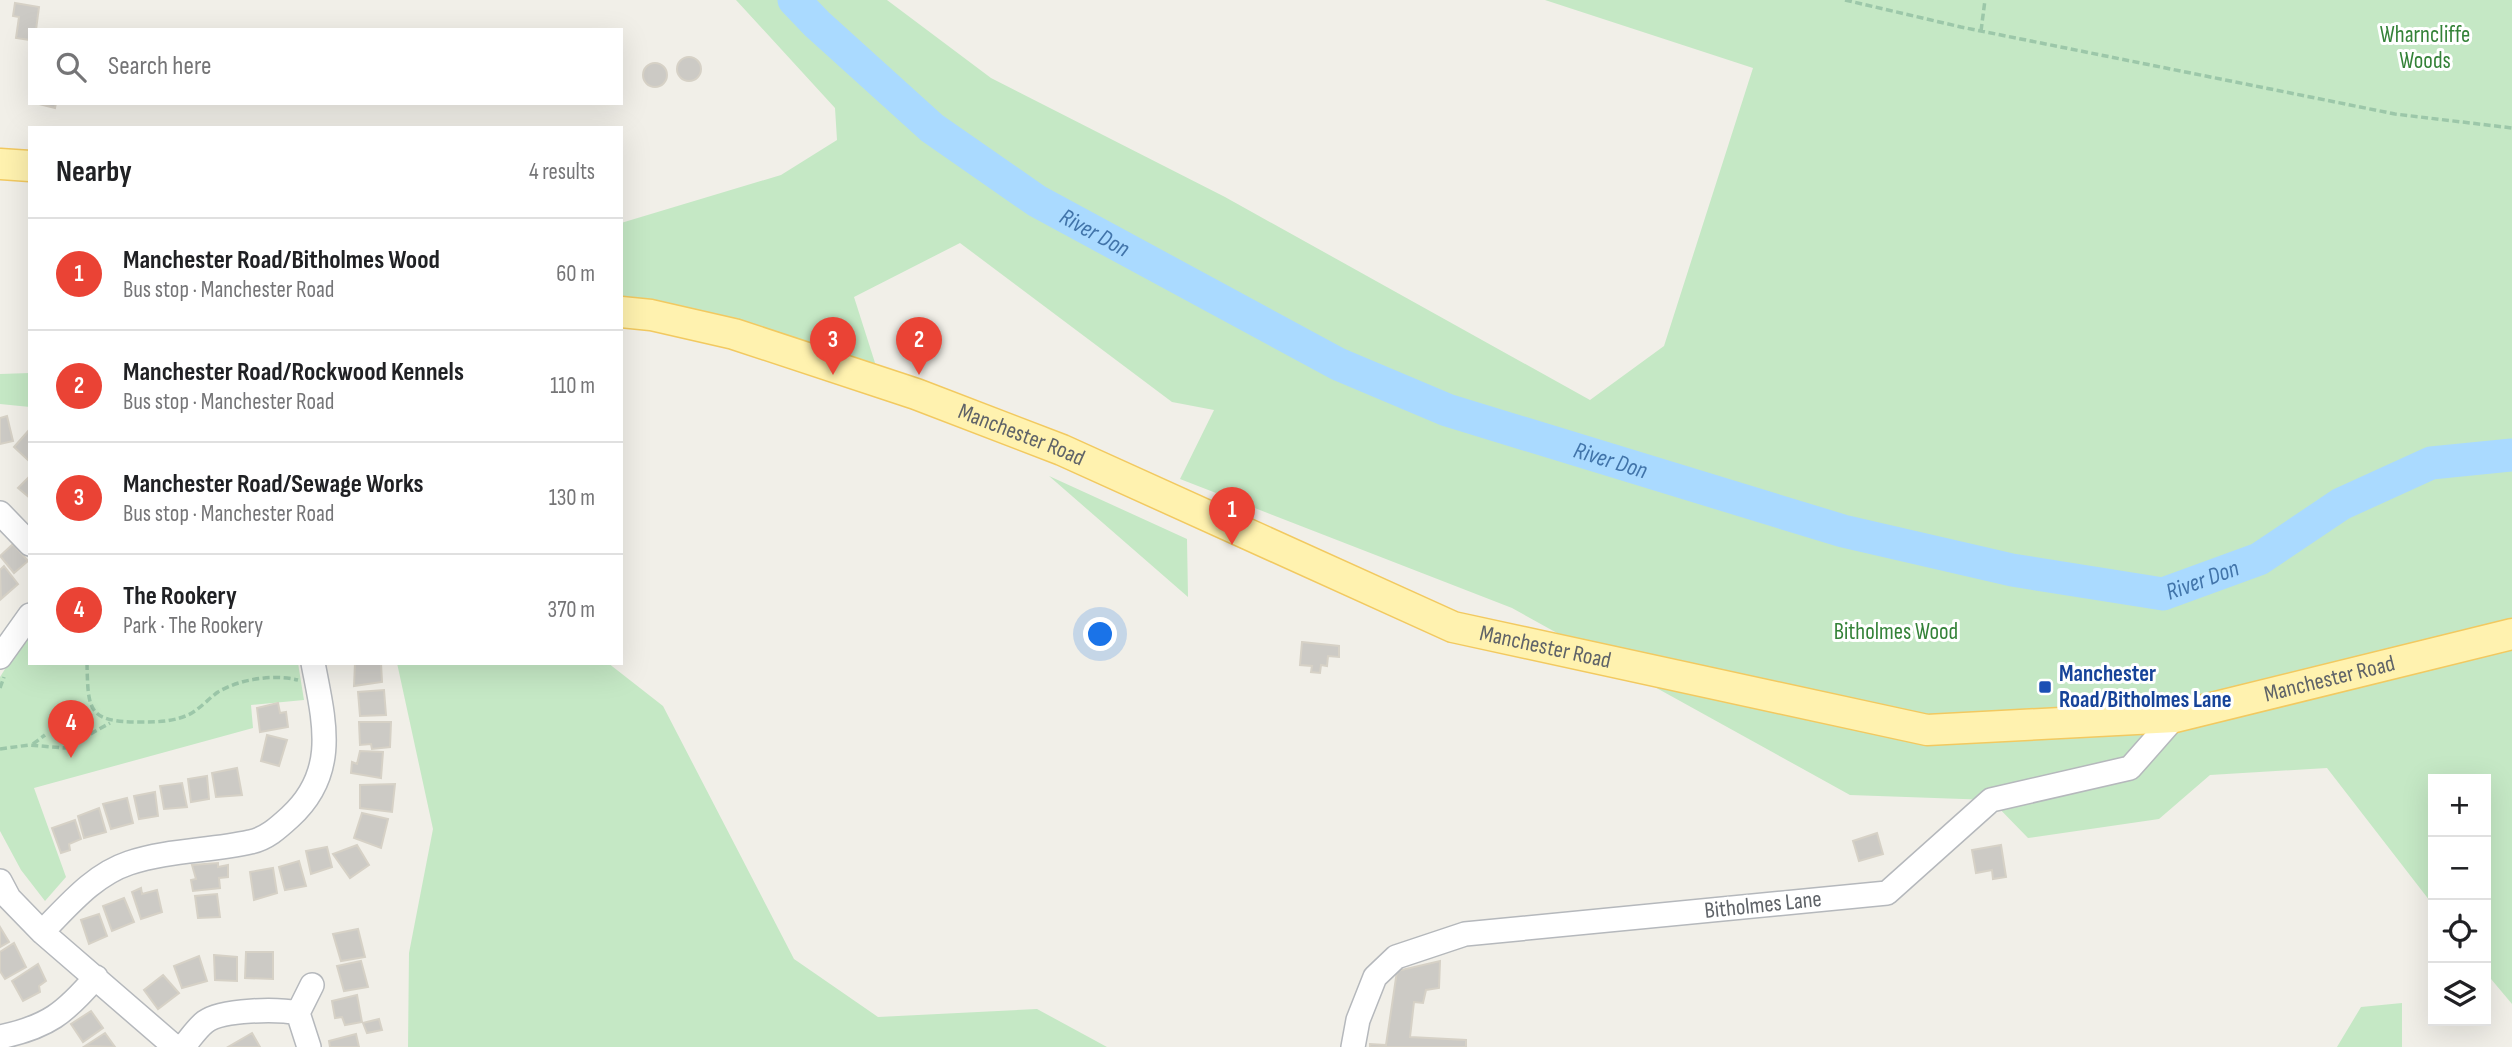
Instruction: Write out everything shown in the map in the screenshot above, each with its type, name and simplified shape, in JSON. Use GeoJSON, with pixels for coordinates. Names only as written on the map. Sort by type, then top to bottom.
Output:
{"type":"FeatureCollection","features":[{"type":"Feature","properties":{"kind":"main road"},"geometry":{"type":"LineString","coordinates":[[0,163],[28,166]]}},
{"type":"Feature","properties":{"kind":"main road","name":"Manchester Road"},"geometry":{"type":"LineString","coordinates":[[623,312],[651,315],[734,334],[915,394],[1062,450],[1453,627],[1927,730],[2175,718],[2512,634]]}},
{"type":"Feature","properties":{"kind":"street"},"geometry":{"type":"LineString","coordinates":[[0,513],[28,542]]}},
{"type":"Feature","properties":{"kind":"street"},"geometry":{"type":"LineString","coordinates":[[0,657],[28,618]]}},
{"type":"Feature","properties":{"kind":"street"},"geometry":{"type":"LineString","coordinates":[[42,932],[87,886],[127,863],[170,853],[253,842],[272,834],[303,805],[316,787],[323,763],[325,735],[309,673]]}},
{"type":"Feature","properties":{"kind":"street","name":"Bitholmes Lane"},"geometry":{"type":"LineString","coordinates":[[1353,1047],[1358,1020],[1375,977],[1396,957],[1465,934],[1887,893],[1991,800],[2130,768],[2175,718]]}},
{"type":"Feature","properties":{"kind":"street"},"geometry":{"type":"LineString","coordinates":[[0,881],[9,898],[42,932],[175,1047]]}},
{"type":"Feature","properties":{"kind":"street"},"geometry":{"type":"LineString","coordinates":[[0,1037],[46,1025],[67,1009],[96,977]]}},
{"type":"Feature","properties":{"kind":"street"},"geometry":{"type":"LineString","coordinates":[[309,1047],[298,1013],[312,985]]}},
{"type":"Feature","properties":{"kind":"street"},"geometry":{"type":"LineString","coordinates":[[183,1047],[205,1021],[218,1016],[271,1010],[298,1013]]}},
{"type":"Feature","properties":{"kind":"path"},"geometry":{"type":"LineString","coordinates":[[1845,0],[1981,31],[2395,114],[2512,128]]}},
{"type":"Feature","properties":{"kind":"path"},"geometry":{"type":"LineString","coordinates":[[1981,31],[1985,0]]}},
{"type":"Feature","properties":{"kind":"path"},"geometry":{"type":"LineString","coordinates":[[87,665],[90,703],[97,714],[111,722]]}},
{"type":"Feature","properties":{"kind":"path"},"geometry":{"type":"LineString","coordinates":[[0,749],[29,745],[65,748],[111,722],[177,719],[191,713],[219,692],[247,681],[309,673]]}},
{"type":"Feature","properties":{"kind":"path"},"geometry":{"type":"LineString","coordinates":[[29,745],[45,735]]}},
{"type":"Feature","properties":{"kind":"green space"},"geometry":{"type":"Polygon","coordinates":[[[736,0],[887,0],[991,78],[1225,197],[1590,400],[1664,346],[1753,68],[1545,0],[2512,0],[2512,1004],[2491,979],[2491,774],[2428,774],[2428,899],[2327,768],[2210,775],[2159,819],[2028,838],[1991,800],[1850,795],[1512,608],[1180,479],[1214,410],[1172,402],[960,243],[854,297],[876,366],[623,301],[623,222],[781,175],[837,140],[835,108],[736,0]]]}},
{"type":"Feature","properties":{"kind":"green space"},"geometry":{"type":"Polygon","coordinates":[[[28,373],[28,407],[0,404],[0,374],[28,373]]]}},
{"type":"Feature","properties":{"kind":"green space"},"geometry":{"type":"Polygon","coordinates":[[[1049,476],[1187,539],[1188,597],[1049,476]]]}},
{"type":"Feature","properties":{"kind":"green space"},"geometry":{"type":"Polygon","coordinates":[[[28,632],[28,665],[298,665],[304,700],[251,705],[253,728],[34,788],[66,877],[45,901],[21,870],[0,831],[0,677],[28,632]]]}},
{"type":"Feature","properties":{"kind":"green space"},"geometry":{"type":"Polygon","coordinates":[[[397,665],[611,665],[663,706],[794,959],[878,1017],[1037,1009],[1107,1047],[408,1047],[409,953],[433,829],[397,665]]]}},
{"type":"Feature","properties":{"kind":"green space"},"geometry":{"type":"Polygon","coordinates":[[[2402,1003],[2402,1047],[2337,1047],[2361,1007],[2402,1003]]]}},
{"type":"Feature","properties":{"kind":"building"},"geometry":{"type":"Polygon","coordinates":[[[15,3],[39,7],[36,28],[28,28],[28,40],[16,38],[19,17],[13,16],[15,3]]]}},
{"type":"Feature","properties":{"kind":"building"},"geometry":{"type":"Polygon","coordinates":[[[689,57],[698,60],[701,69],[698,78],[689,81],[680,78],[677,69],[680,60],[689,57]]]}},
{"type":"Feature","properties":{"kind":"building"},"geometry":{"type":"Polygon","coordinates":[[[650,63],[660,63],[667,70],[667,80],[660,87],[650,87],[643,80],[643,70],[650,63]]]}},
{"type":"Feature","properties":{"kind":"building"},"geometry":{"type":"Polygon","coordinates":[[[7,416],[13,441],[0,444],[0,418],[7,416]]]}},
{"type":"Feature","properties":{"kind":"building"},"geometry":{"type":"Polygon","coordinates":[[[28,431],[28,460],[14,447],[28,431]]]}},
{"type":"Feature","properties":{"kind":"building"},"geometry":{"type":"Polygon","coordinates":[[[28,478],[28,496],[18,488],[28,478]]]}},
{"type":"Feature","properties":{"kind":"building"},"geometry":{"type":"Polygon","coordinates":[[[13,544],[28,561],[14,573],[0,556],[13,544]]]}},
{"type":"Feature","properties":{"kind":"building"},"geometry":{"type":"Polygon","coordinates":[[[4,566],[18,584],[1,599],[0,570],[4,566]]]}},
{"type":"Feature","properties":{"kind":"building"},"geometry":{"type":"Polygon","coordinates":[[[1302,642],[1339,646],[1339,657],[1328,656],[1327,666],[1321,665],[1320,673],[1311,672],[1312,666],[1300,665],[1302,642]]]}},
{"type":"Feature","properties":{"kind":"building"},"geometry":{"type":"Polygon","coordinates":[[[355,665],[381,665],[382,682],[354,686],[355,665]]]}},
{"type":"Feature","properties":{"kind":"building"},"geometry":{"type":"Polygon","coordinates":[[[384,690],[386,715],[360,716],[358,692],[384,690]]]}},
{"type":"Feature","properties":{"kind":"building"},"geometry":{"type":"Polygon","coordinates":[[[278,703],[280,713],[286,712],[288,727],[260,732],[257,708],[278,703]]]}},
{"type":"Feature","properties":{"kind":"building"},"geometry":{"type":"Polygon","coordinates":[[[359,722],[391,722],[390,747],[372,749],[371,744],[360,745],[359,722]]]}},
{"type":"Feature","properties":{"kind":"building"},"geometry":{"type":"Polygon","coordinates":[[[267,735],[287,740],[279,766],[261,761],[267,735]]]}},
{"type":"Feature","properties":{"kind":"building"},"geometry":{"type":"Polygon","coordinates":[[[360,751],[383,752],[381,778],[351,773],[352,762],[357,764],[360,751]]]}},
{"type":"Feature","properties":{"kind":"building"},"geometry":{"type":"Polygon","coordinates":[[[237,768],[242,795],[216,797],[212,773],[237,768]]]}},
{"type":"Feature","properties":{"kind":"building"},"geometry":{"type":"Polygon","coordinates":[[[207,776],[209,799],[191,802],[188,779],[207,776]]]}},
{"type":"Feature","properties":{"kind":"building"},"geometry":{"type":"Polygon","coordinates":[[[182,783],[187,807],[164,809],[160,786],[182,783]]]}},
{"type":"Feature","properties":{"kind":"building"},"geometry":{"type":"Polygon","coordinates":[[[395,784],[392,812],[360,808],[360,785],[395,784]]]}},
{"type":"Feature","properties":{"kind":"building"},"geometry":{"type":"Polygon","coordinates":[[[155,792],[158,816],[139,819],[134,796],[155,792]]]}},
{"type":"Feature","properties":{"kind":"building"},"geometry":{"type":"Polygon","coordinates":[[[127,798],[133,823],[111,829],[103,804],[127,798]]]}},
{"type":"Feature","properties":{"kind":"building"},"geometry":{"type":"Polygon","coordinates":[[[99,808],[106,832],[84,838],[78,816],[99,808]]]}},
{"type":"Feature","properties":{"kind":"building"},"geometry":{"type":"Polygon","coordinates":[[[362,813],[388,819],[381,848],[354,838],[362,813]]]}},
{"type":"Feature","properties":{"kind":"building"},"geometry":{"type":"Polygon","coordinates":[[[75,820],[81,839],[69,844],[70,850],[61,853],[52,828],[75,820]]]}},
{"type":"Feature","properties":{"kind":"building"},"geometry":{"type":"Polygon","coordinates":[[[1877,833],[1883,854],[1859,861],[1853,841],[1877,833]]]}},
{"type":"Feature","properties":{"kind":"building"},"geometry":{"type":"Polygon","coordinates":[[[357,845],[369,865],[350,878],[333,854],[357,845]]]}},
{"type":"Feature","properties":{"kind":"building"},"geometry":{"type":"Polygon","coordinates":[[[2001,845],[2006,877],[1993,879],[1992,870],[1976,873],[1972,850],[2001,845]]]}},
{"type":"Feature","properties":{"kind":"building"},"geometry":{"type":"Polygon","coordinates":[[[327,847],[332,867],[311,874],[306,851],[327,847]]]}},
{"type":"Feature","properties":{"kind":"building"},"geometry":{"type":"Polygon","coordinates":[[[299,861],[306,886],[285,890],[279,867],[299,861]]]}},
{"type":"Feature","properties":{"kind":"building"},"geometry":{"type":"Polygon","coordinates":[[[218,863],[218,867],[228,865],[228,877],[219,878],[220,888],[193,891],[191,880],[196,879],[192,865],[218,863]]]}},
{"type":"Feature","properties":{"kind":"building"},"geometry":{"type":"Polygon","coordinates":[[[273,868],[277,893],[254,900],[250,872],[273,868]]]}},
{"type":"Feature","properties":{"kind":"building"},"geometry":{"type":"Polygon","coordinates":[[[141,888],[142,894],[157,890],[162,912],[141,919],[132,892],[141,888]]]}},
{"type":"Feature","properties":{"kind":"building"},"geometry":{"type":"Polygon","coordinates":[[[217,894],[220,917],[198,918],[195,896],[217,894]]]}},
{"type":"Feature","properties":{"kind":"building"},"geometry":{"type":"Polygon","coordinates":[[[124,898],[134,922],[112,931],[103,906],[124,898]]]}},
{"type":"Feature","properties":{"kind":"building"},"geometry":{"type":"Polygon","coordinates":[[[99,914],[107,936],[89,944],[81,920],[99,914]]]}},
{"type":"Feature","properties":{"kind":"building"},"geometry":{"type":"Polygon","coordinates":[[[0,927],[9,942],[0,947],[0,927]]]}},
{"type":"Feature","properties":{"kind":"building"},"geometry":{"type":"Polygon","coordinates":[[[358,929],[365,957],[341,961],[333,934],[358,929]]]}},
{"type":"Feature","properties":{"kind":"building"},"geometry":{"type":"Polygon","coordinates":[[[14,943],[26,967],[5,979],[0,971],[0,952],[14,943]]]}},
{"type":"Feature","properties":{"kind":"building"},"geometry":{"type":"Polygon","coordinates":[[[246,952],[273,952],[273,979],[245,978],[246,952]]]}},
{"type":"Feature","properties":{"kind":"building"},"geometry":{"type":"Polygon","coordinates":[[[214,955],[237,957],[237,981],[215,980],[214,955]]]}},
{"type":"Feature","properties":{"kind":"building"},"geometry":{"type":"Polygon","coordinates":[[[199,956],[207,981],[182,988],[174,966],[199,956]]]}},
{"type":"Feature","properties":{"kind":"building"},"geometry":{"type":"Polygon","coordinates":[[[361,961],[368,987],[344,991],[337,966],[361,961]]]}},
{"type":"Feature","properties":{"kind":"building"},"geometry":{"type":"Polygon","coordinates":[[[1440,961],[1439,988],[1426,990],[1423,1003],[1414,1002],[1410,1037],[1466,1040],[1466,1047],[1370,1047],[1370,1044],[1386,1045],[1397,971],[1440,961]]]}},
{"type":"Feature","properties":{"kind":"building"},"geometry":{"type":"Polygon","coordinates":[[[38,964],[46,981],[39,986],[40,992],[23,1001],[12,981],[38,964]]]}},
{"type":"Feature","properties":{"kind":"building"},"geometry":{"type":"Polygon","coordinates":[[[163,975],[179,993],[158,1009],[144,990],[163,975]]]}},
{"type":"Feature","properties":{"kind":"building"},"geometry":{"type":"Polygon","coordinates":[[[357,995],[362,1022],[345,1025],[342,1017],[335,1018],[332,1001],[357,995]]]}},
{"type":"Feature","properties":{"kind":"building"},"geometry":{"type":"Polygon","coordinates":[[[91,1011],[103,1028],[83,1042],[71,1024],[91,1011]]]}},
{"type":"Feature","properties":{"kind":"building"},"geometry":{"type":"Polygon","coordinates":[[[379,1019],[382,1030],[367,1033],[363,1023],[379,1019]]]}},
{"type":"Feature","properties":{"kind":"building"},"geometry":{"type":"Polygon","coordinates":[[[105,1033],[115,1047],[85,1046],[105,1033]]]}},
{"type":"Feature","properties":{"kind":"building"},"geometry":{"type":"Polygon","coordinates":[[[252,1033],[260,1047],[228,1047],[252,1033]]]}},
{"type":"Feature","properties":{"kind":"building"},"geometry":{"type":"Polygon","coordinates":[[[356,1034],[359,1047],[330,1047],[329,1041],[356,1034]]]}},
{"type":"Feature","properties":{"kind":"waterway","name":"River Don"},"geometry":{"type":"LineString","coordinates":[[794,0],[932,128],[1037,201],[1338,364],[1447,410],[1843,531],[2012,570],[2163,594],[2259,559],[2341,504],[2431,463],[2512,455]]}},
{"type":"Feature","properties":{"kind":"place","name":"Manchester Road/Sewage Works"},"geometry":{"type":"Point","coordinates":[833,375]}},
{"type":"Feature","properties":{"kind":"place","name":"Manchester Road/Rockwood Kennels"},"geometry":{"type":"Point","coordinates":[919,375]}},
{"type":"Feature","properties":{"kind":"place","name":"Manchester Road/Bitholmes Wood"},"geometry":{"type":"Point","coordinates":[1232,545]}},
{"type":"Feature","properties":{"kind":"place","name":"Manchester Road/Bitholmes Lane"},"geometry":{"type":"Point","coordinates":[2045,687]}},
{"type":"Feature","properties":{"kind":"place","name":"The Rookery"},"geometry":{"type":"Point","coordinates":[71,758]}},
{"type":"Feature","properties":{"kind":"park label","name":"Wharncliffe Woods"},"geometry":{"type":"Point","coordinates":[2425,48]}},
{"type":"Feature","properties":{"kind":"park label","name":"Bitholmes Wood"},"geometry":{"type":"Point","coordinates":[1896,632]}}]}
